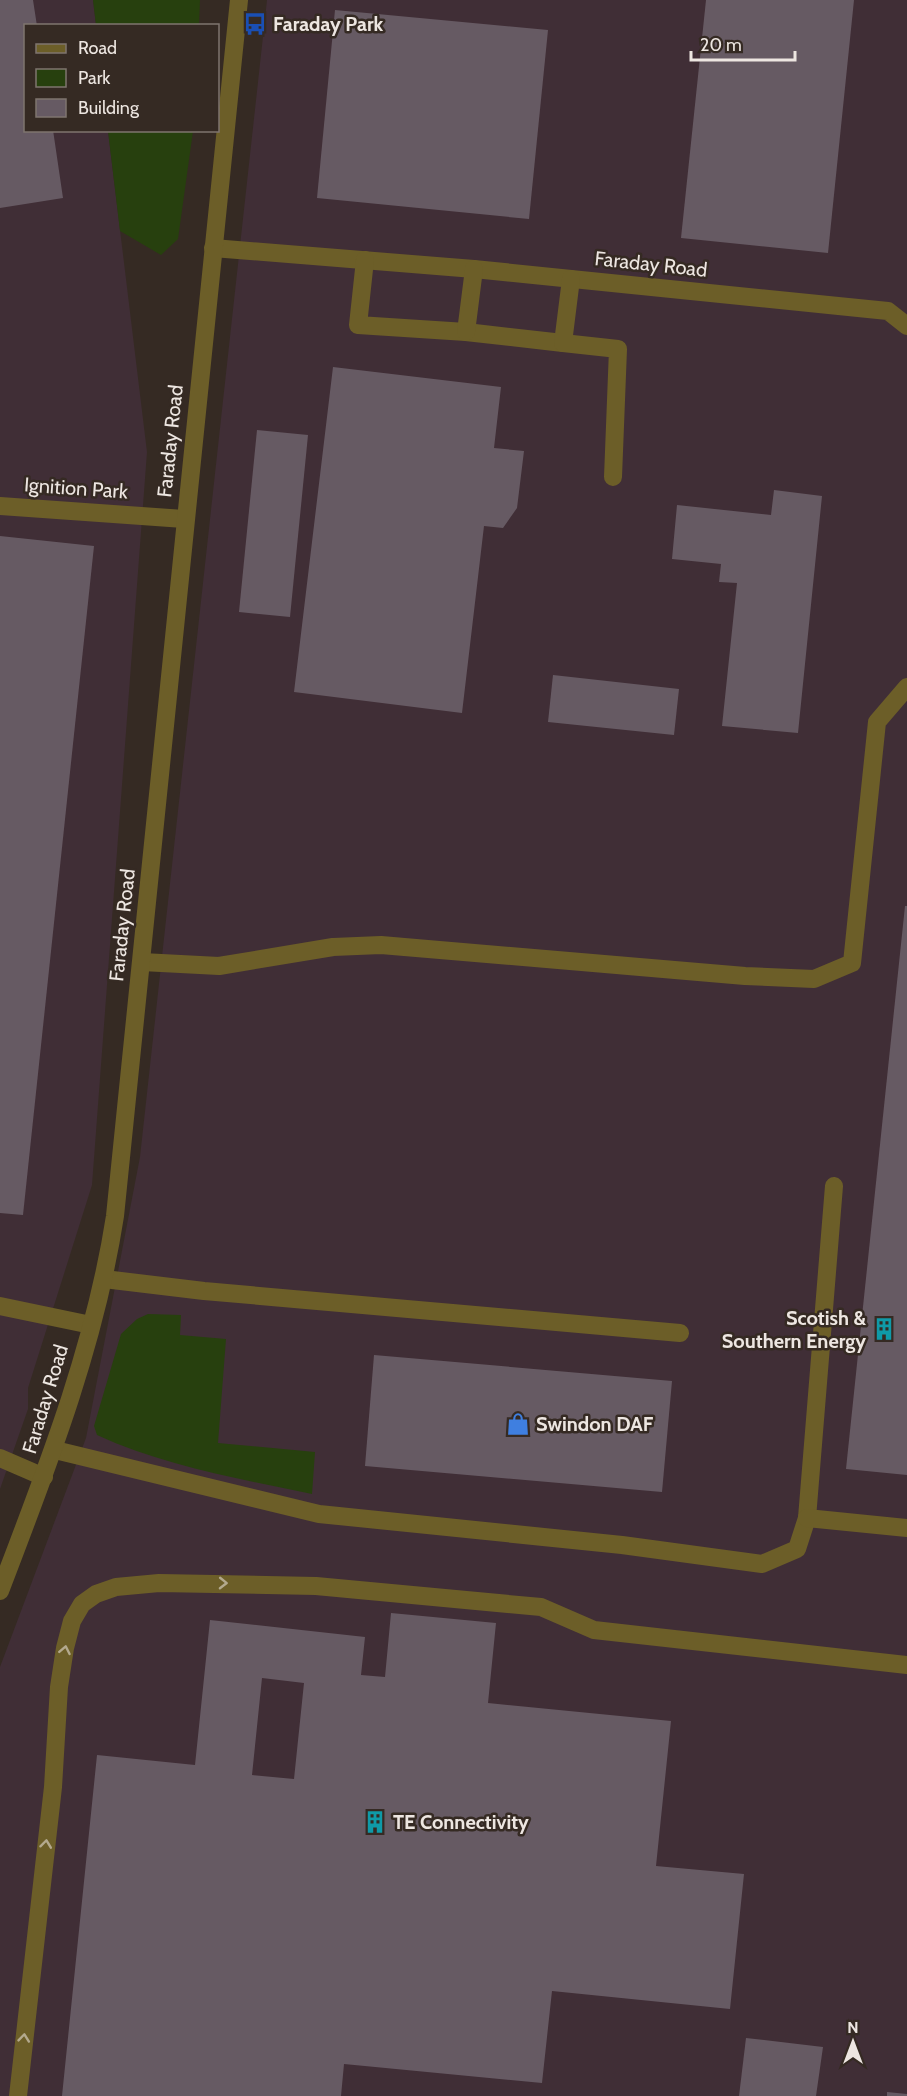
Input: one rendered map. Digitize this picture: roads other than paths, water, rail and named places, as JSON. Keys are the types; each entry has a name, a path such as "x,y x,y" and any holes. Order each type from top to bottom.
{"street":[{"name":"Faraday Road","path":"0,1591 55,1450 104,1279 115,1216 238,0"},
{"name":"Faraday Road","path":"213,248 474,269 888,311 907,326"},
{"path":"365,260 358,325 466,332 618,349 613,477"},
{"path":"466,332 474,269"},
{"path":"563,343 571,279"},
{"name":"Ignition Park","path":"0,506 184,519"},
{"path":"141,962 219,966 333,947 381,945 745,976 814,979 852,963 877,722 907,687"},
{"path":"55,1450 318,1514 622,1545 762,1564 797,1549 807,1518 834,1186"},
{"path":"104,1279 204,1291 680,1333"},
{"path":"0,1306 91,1326"},
{"path":"0,1458 44,1477"},
{"path":"807,1518 907,1528"},
{"path":"18,2096 53,1787 59,1687 65,1647 72,1621 82,1604 96,1594 116,1587 159,1583 316,1586 540,1606 594,1630 907,1665"}],"place":[{"name":"Faraday Park","path":"255,24"},
{"name":"Scotish & Southern Energy","path":"884,1329"},
{"name":"Swindon DAF","path":"518,1424"},
{"name":"TE Connectivity","path":"375,1822"}]}
